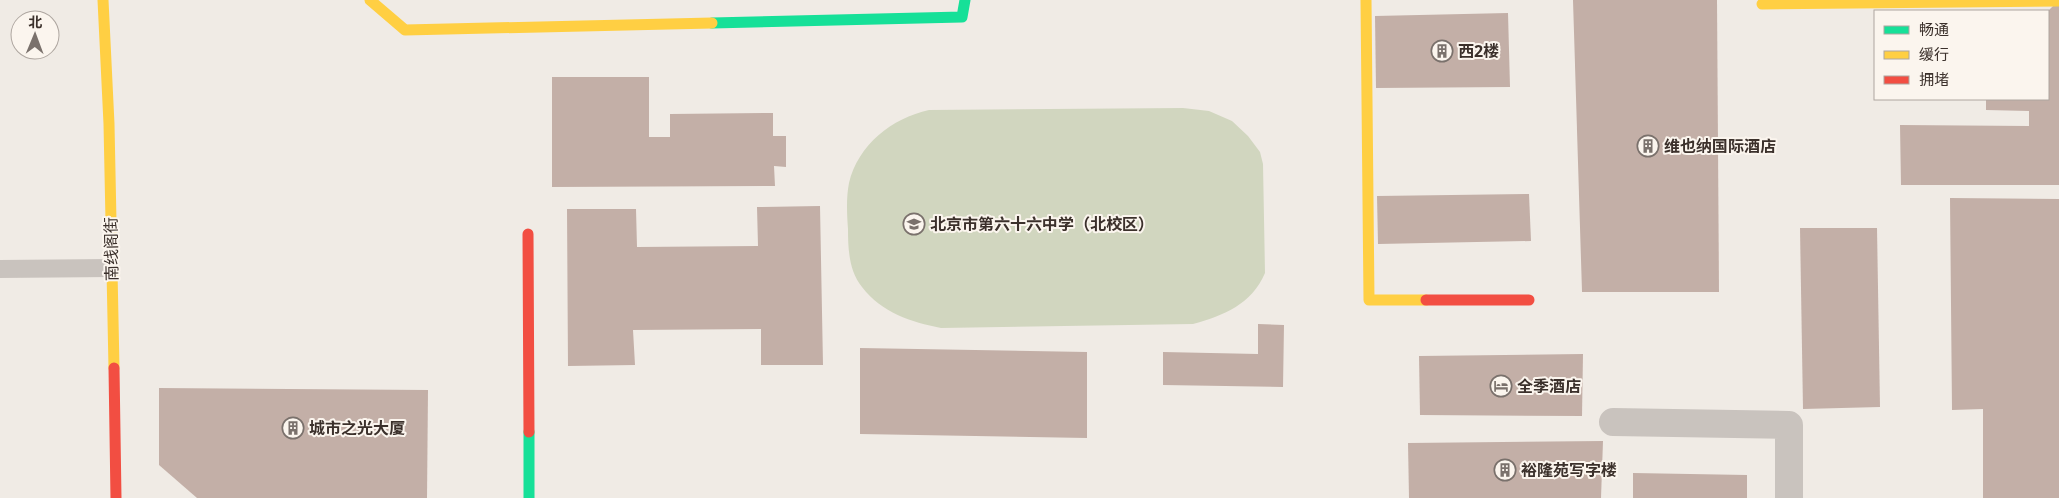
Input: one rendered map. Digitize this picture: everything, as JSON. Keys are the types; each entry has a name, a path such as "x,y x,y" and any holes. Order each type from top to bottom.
{"street":[{"name":"南线阁街","path":"104,0 109,124 116,498"},
{"path":"370,0 406,30 962,17 966,0"},
{"path":"1366,0 1369,300 1529,300"},
{"path":"1762,4 2059,1"},
{"path":"528,234 529,498"},
{"path":"1613,422 1789,425 1789,498"}],"lane":[{"path":"0,269 111,268"}],"green space":[{"path":"1183,108 1209,111 1232,121 1248,136 1260,152 1263,164 1265,273 1252,293 1226,313 1193,324 941,328 919,323 888,310 870,296 854,274 849,252 847,195 849,183 860,157 869,145 878,135 902,119 929,110"}],"building":[{"name":"维也纳国际酒店","path":"1573,0 1717,0 1719,292 1582,292"},
{"path":"2059,0 2059,185 1901,185 1900,125 2029,126 2029,111 1986,110 1986,100 2049,100 2049,10"},
{"name":"西2楼","path":"1508,13 1510,87 1376,88 1375,16"},
{"path":"552,77 649,77 649,137 670,137 670,114 773,113 773,136 786,136 786,167 774,166 775,186 552,187"},
{"path":"1529,194 1531,241 1378,244 1377,196"},
{"path":"1950,198 2059,199 2059,498 1983,498 1983,409 1952,410"},
{"path":"820,206 823,365 761,365 761,329 633,330 635,365 568,366 567,209 636,209 637,247 758,246 757,207"},
{"path":"1800,228 1877,228 1880,407 1803,409"},
{"path":"1258,324 1284,325 1283,387 1163,385 1163,352 1258,354"},
{"path":"860,348 1087,352 1087,438 860,434"},
{"name":"全季酒店","path":"1583,354 1582,416 1420,415 1419,356"},
{"name":"城市之光大厦","path":"159,388 428,390 427,498 197,498 159,465"},
{"name":"裕隆苑写字楼","path":"1603,441 1601,498 1409,498 1408,443"},
{"path":"1633,473 1747,475 1747,498 1633,498"}],"traffic: fast":[{"path":"712,23 962,17 965,0"},
{"path":"529,432 529,498"}],"traffic: slow":[{"path":"103,0 109,124 114,368"},
{"path":"370,0 405,30 712,23"},
{"path":"1366,0 1369,300 1426,300"},
{"path":"1762,4 2059,1"}],"traffic: jam":[{"path":"528,234 529,432"},
{"path":"1426,300 1529,300"},
{"path":"114,368 116,498"}],"place":[{"name":"西2楼","path":"1442,51"},
{"name":"维也纳国际酒店","path":"1648,146"},
{"name":"北京市第六十六中学（北校区）","path":"914,224"},
{"name":"全季酒店","path":"1501,386"},
{"name":"城市之光大厦","path":"293,428"},
{"name":"裕隆苑写字楼","path":"1505,470"}]}
